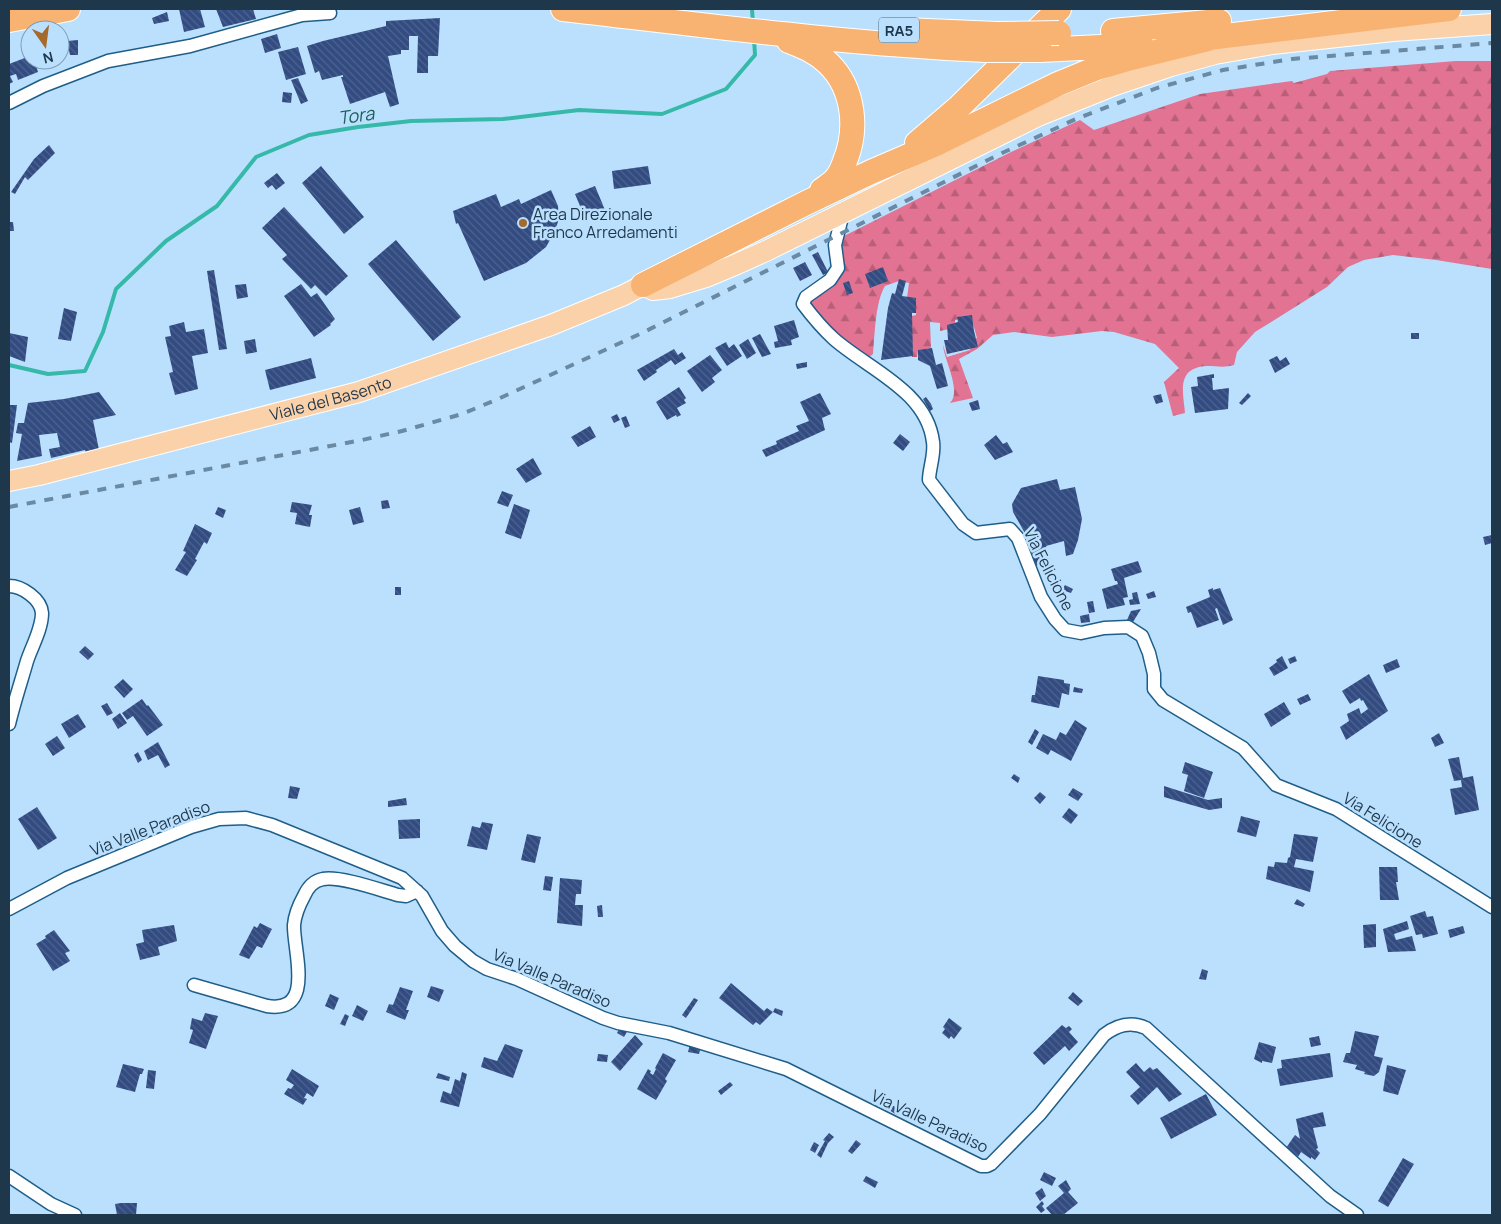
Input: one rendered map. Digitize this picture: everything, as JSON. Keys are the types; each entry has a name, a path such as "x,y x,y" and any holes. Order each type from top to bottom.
{"highway":[{"path":"9,20 68,9"},
{"name":"RA5","path":"563,9 764,32 800,28 909,30 1040,50 1133,46 1208,39 1448,9"},
{"name":"RA5","path":"701,9 800,28"},
{"path":"871,172 911,148 934,130 1059,9"},
{"path":"1133,30 1193,17 1216,9"},
{"name":"RA5","path":"992,42 1059,33 1133,30 1315,9"},
{"path":"764,32 812,50 829,64 841,79 849,97 853,134 849,152 836,180 808,202"},
{"path":"642,285 808,202 936,144 1058,84 1098,68 1208,39"}],"main road":[{"path":"642,285 649,289 659,290 706,277 841,221 1038,116 1115,85 1171,66 1215,54 1272,44 1492,24"},
{"name":"Viale del Basento","path":"9,481 39,476 355,393 551,325 624,295 642,285"}],"street":[{"path":"9,103 43,86 108,61 190,46 302,15 323,12"},
{"name":"Via Felicione","path":"841,221 835,245 838,268 830,280 806,297 804,304 834,339 904,390 922,413 930,427 934,444 929,480 963,524 976,533 1010,529 1018,538 1041,597 1055,619 1065,630 1081,633 1104,628 1128,627 1142,636 1149,652 1154,674 1154,689 1163,700 1242,748 1276,785 1336,809 1492,907"},
{"path":"9,586 26,590 36,601 42,612 40,626 27,661 9,724"},
{"name":"Via Valle Paradiso","path":"9,909 67,878 191,827 219,819 246,818 272,825 402,878 417,891 442,931 455,946 473,961 487,969 517,980 603,1018 618,1023 669,1033 786,1069 981,1166 987,1166 997,1159 1040,1114 1104,1035 1116,1027 1139,1025 1146,1028 1330,1196 1357,1215"},
{"path":"194,985 266,1006 277,1007 286,1004 290,1002 296,993 299,974 294,927 295,916 298,906 311,885 328,878 398,896 406,896 417,891"},
{"path":"9,1176 51,1204 75,1215"}],"green space":[{"path":"1456,61 1492,61 1492,269 1393,255 1364,260 1348,267 1327,287 1255,332 1237,352 1234,365 1224,367 1207,366 1190,371 1186,376 1183,389 1185,413 1173,416 1164,382 1179,368 1155,344 1114,332 1102,331 1052,337 1014,332 993,335 977,349 959,359 973,398 950,403 954,391 943,345 947,357 970,350 968,341 977,338 971,316 955,320 955,323 949,329 940,331 940,323 930,322 931,348 918,351 917,357 912,357 912,316 916,315 916,298 907,298 909,283 899,281 885,286 877,310 873,354 868,358 838,337 807,301 834,280 840,238 1011,152 1080,120 1094,130 1200,94 1292,81 1294,83 1327,74 1330,71"}],"building":[{"path":"179,9 200,9 205,27 184,32"},
{"path":"216,9 253,9 256,19 223,27"},
{"path":"167,12 169,21 154,24 152,18"},
{"path":"440,18 438,56 428,56 428,73 417,73 418,36 409,36 409,50 401,50 401,54 388,56 399,104 390,107 385,92 350,104 341,77 343,75 322,80 319,71 315,73 307,46 386,26 386,21"},
{"path":"277,34 281,48 265,53 261,39"},
{"path":"78,40 78,55 70,55 70,41"},
{"path":"298,47 306,74 286,80 278,52"},
{"path":"20,60 20,70 37,70 38,72 18,80 16,74 10,76 13,82 9,84 9,64"},
{"path":"298,78 308,101 301,104 291,80"},
{"path":"283,92 292,93 291,103 282,102"},
{"path":"49,145 55,153 28,180 25,177 15,194 11,192 34,159"},
{"path":"321,166 364,217 344,234 302,183"},
{"path":"648,166 651,184 614,189 612,171"},
{"path":"277,173 285,183 276,190 272,185 268,188 264,183"},
{"path":"595,186 605,210 585,218 575,194"},
{"path":"551,190 558,206 559,219 546,247 526,263 484,281 458,223 456,224 453,211 496,194 501,207 519,199 521,204"},
{"path":"284,207 348,276 326,296 315,285 311,289 282,259 287,255 262,228"},
{"path":"9,222 13,222 14,231 9,231"},
{"path":"396,240 461,317 433,341 368,264"},
{"path":"818,252 828,272 823,275 812,255"},
{"path":"805,262 812,275 800,281 793,268"},
{"path":"883,267 888,281 870,288 865,274"},
{"path":"214,270 227,349 219,350 207,271"},
{"path":"899,279 906,281 902,296 916,298 916,313 912,313 913,356 881,360 888,308 892,293 895,294"},
{"path":"849,281 853,293 847,295 843,283"},
{"path":"246,284 248,297 237,299 235,285"},
{"path":"301,284 311,297 317,293 335,319 331,325 314,337 284,296"},
{"path":"64,308 77,312 71,341 58,339"},
{"path":"972,315 978,347 947,354 944,340 948,340 947,325 958,322 957,317"},
{"path":"794,320 799,337 791,340 792,345 775,348 774,342 778,341 774,326"},
{"path":"184,322 186,332 204,329 208,353 192,356 198,389 175,395 169,373 173,372 165,337 171,336 169,326"},
{"path":"9,333 28,337 25,362 9,356"},
{"path":"1411,333 1419,333 1419,339 1411,339"},
{"path":"760,334 771,354 762,357 752,338"},
{"path":"255,339 257,352 246,354 244,341"},
{"path":"748,339 756,353 747,359 739,345"},
{"path":"726,342 729,348 734,344 742,356 727,366 715,348"},
{"path":"932,348 936,365 942,363 948,386 937,389 930,366 918,360 918,350"},
{"path":"674,349 678,355 682,352 686,358 675,365 671,360 644,381 637,370"},
{"path":"710,355 722,370 712,378 715,382 702,392 687,371"},
{"path":"1277,356 1280,361 1286,357 1290,364 1275,373 1269,360"},
{"path":"311,358 316,378 270,390 265,370"},
{"path":"807,362 807,367 797,369 796,364"},
{"path":"1214,374 1214,378 1212,378 1213,390 1229,388 1228,409 1195,413 1191,387 1198,386 1197,377"},
{"path":"679,387 686,398 684,400 686,403 677,408 681,415 677,417 676,415 667,420 656,402"},
{"path":"99,392 116,415 93,420 99,450 86,453 85,450 51,458 49,449 60,447 57,433 39,435 42,456 17,461 22,434 16,433 18,423 24,423 28,403 64,399"},
{"path":"820,393 831,414 822,418 825,430 766,457 762,450 777,444 776,441 799,431 796,426 809,421 800,402"},
{"path":"1248,393 1251,396 1242,405 1239,403"},
{"path":"1161,394 1163,402 1156,404 1153,396"},
{"path":"926,397 933,409 930,411 923,399"},
{"path":"978,400 980,409 972,411 969,403"},
{"path":"9,405 17,405 12,443 9,442"},
{"path":"617,414 620,420 614,423 611,417"},
{"path":"626,416 630,426 625,428 621,418"},
{"path":"590,426 596,437 578,447 571,437"},
{"path":"900,434 910,442 903,451 893,443"},
{"path":"996,435 1003,444 1007,442 1013,452 995,460 984,445"},
{"path":"533,458 542,474 526,483 516,469"},
{"path":"1057,479 1060,490 1075,487 1082,519 1078,540 1073,554 1066,556 1064,541 1046,546 1050,562 1035,566 1027,537 1013,512 1012,504 1021,488"},
{"path":"502,491 513,495 508,507 497,503"},
{"path":"388,500 390,508 382,509 381,501"},
{"path":"292,502 312,505 309,515 312,515 310,527 295,524 297,513 290,512"},
{"path":"514,504 530,510 521,539 505,533"},
{"path":"218,507 226,510 223,518 215,514"},
{"path":"360,507 364,522 353,525 349,510"},
{"path":"195,524 212,533 207,544 204,542 195,559 197,560 187,576 175,570 186,552 183,551"},
{"path":"1492,535 1492,543 1485,545 1483,537"},
{"path":"1138,561 1142,572 1124,578 1128,597 1123,598 1125,605 1107,609 1102,589 1118,584 1111,569"},
{"path":"1065,585 1073,589 1071,593 1062,590"},
{"path":"395,587 401,587 401,595 395,595"},
{"path":"1213,588 1213,590 1220,588 1233,620 1223,625 1217,608 1215,609 1219,620 1197,628 1191,612 1188,613 1186,607 1210,597 1208,590"},
{"path":"1154,591 1156,597 1148,599 1146,594"},
{"path":"1137,592 1140,604 1130,605 1129,600 1133,599 1132,593"},
{"path":"1093,601 1095,612 1089,613 1087,602"},
{"path":"1141,609 1133,622 1127,620 1131,611"},
{"path":"1089,614 1090,622 1081,623 1080,616"},
{"path":"85,646 94,654 88,660 79,652"},
{"path":"1282,656 1288,668 1274,676 1269,668"},
{"path":"1295,656 1297,661 1290,664 1288,659"},
{"path":"1397,659 1400,667 1386,673 1383,665"},
{"path":"1369,674 1388,711 1346,740 1340,727 1349,721 1347,714 1359,708 1361,714 1368,709 1360,698 1350,704 1342,691"},
{"path":"1038,676 1064,680 1064,683 1070,684 1069,695 1062,693 1059,708 1031,702 1032,695 1035,695"},
{"path":"123,679 133,689 124,698 114,687"},
{"path":"1074,687 1083,689 1082,693 1073,692"},
{"path":"1308,694 1311,700 1300,705 1297,699"},
{"path":"142,699 163,725 147,736 133,716 127,720 122,713"},
{"path":"1284,702 1291,714 1271,727 1264,714"},
{"path":"107,703 113,713 107,716 101,706"},
{"path":"120,713 127,723 118,729 112,719"},
{"path":"78,714 86,727 69,738 61,724"},
{"path":"1075,720 1087,728 1071,761 1051,750 1048,755 1036,748 1043,734 1056,740 1060,732 1066,735"},
{"path":"1035,729 1039,732 1032,745 1028,742"},
{"path":"1439,733 1444,743 1435,747 1431,738"},
{"path":"57,736 65,748 53,756 45,744"},
{"path":"158,742 170,765 165,768 158,755 148,760 144,751"},
{"path":"138,752 142,760 138,763 134,755"},
{"path":"1459,757 1463,778 1473,776 1479,810 1455,815 1450,789 1462,787 1461,780 1454,781 1448,759"},
{"path":"1185,762 1213,772 1204,798 1184,791 1188,775 1182,773"},
{"path":"1014,774 1020,778 1018,783 1011,778"},
{"path":"290,786 300,788 297,799 288,798"},
{"path":"1164,786 1208,800 1222,798 1222,808 1209,810 1164,797"},
{"path":"1073,788 1083,794 1078,801 1068,795"},
{"path":"1040,792 1046,797 1040,804 1034,798"},
{"path":"406,798 407,805 388,807 388,801"},
{"path":"37,807 57,838 38,850 18,819"},
{"path":"1069,808 1078,815 1071,824 1062,817"},
{"path":"1241,816 1260,821 1256,837 1237,832"},
{"path":"420,819 420,838 399,839 398,820"},
{"path":"482,822 493,824 487,850 467,846 472,826 480,828"},
{"path":"527,834 541,837 535,863 521,860"},
{"path":"1294,834 1318,837 1313,862 1296,859 1294,867 1314,871 1310,892 1266,879 1268,866 1274,867 1275,862 1287,863 1290,857"},
{"path":"1379,867 1397,867 1398,882 1396,882 1399,900 1380,900"},
{"path":"545,876 553,877 551,891 543,890"},
{"path":"560,878 582,880 581,894 576,894 575,905 583,905 582,926 557,923"},
{"path":"1297,899 1305,904 1303,907 1294,904"},
{"path":"602,905 603,917 598,917 597,906"},
{"path":"1425,911 1427,917 1433,916 1438,934 1423,938 1422,934 1416,935 1410,916"},
{"path":"1407,921 1409,929 1394,934 1396,940 1412,936 1416,951 1388,952 1383,929"},
{"path":"260,923 272,929 262,948 257,946 249,959 239,955 254,926 257,928"},
{"path":"1376,924 1376,947 1364,948 1363,925"},
{"path":"174,925 177,941 158,947 160,955 140,960 136,944 144,942 142,930"},
{"path":"1463,926 1465,933 1450,938 1448,930"},
{"path":"54,930 70,951 65,953 70,961 53,971 36,944"},
{"path":"1202,969 1208,971 1206,980 1199,979"},
{"path":"731,983 764,1011 767,1008 773,1012 760,1025 756,1022 753,1025 719,998"},
{"path":"431,986 444,990 439,1002 427,997"},
{"path":"400,987 413,991 406,1010 409,1010 405,1020 386,1012 389,1004 393,1005"},
{"path":"1073,992 1083,1001 1078,1006 1068,998"},
{"path":"330,994 339,998 334,1010 325,1006"},
{"path":"694,998 698,1000 686,1018 682,1015"},
{"path":"357,1005 368,1011 363,1021 352,1016"},
{"path":"775,1008 783,1011 782,1016 773,1012"},
{"path":"205,1013 218,1016 206,1049 189,1043 193,1030 190,1029 192,1018 202,1021"},
{"path":"345,1014 349,1016 345,1026 340,1024"},
{"path":"949,1018 962,1028 954,1039 951,1036 949,1039 942,1033 945,1029 943,1027"},
{"path":"1062,1025 1066,1028 1069,1026 1072,1029 1069,1032 1078,1042 1069,1051 1065,1046 1044,1065 1033,1053"},
{"path":"620,1027 628,1030 624,1037 617,1033"},
{"path":"1355,1031 1379,1036 1374,1056 1383,1058 1379,1072 1374,1076 1364,1074 1365,1072 1355,1069 1357,1065 1343,1062 1346,1053 1350,1053"},
{"path":"635,1035 643,1044 620,1071 611,1062"},
{"path":"1319,1036 1321,1045 1311,1047 1309,1038"},
{"path":"1259,1042 1276,1047 1272,1063 1262,1061 1262,1063 1254,1059"},
{"path":"505,1044 523,1050 513,1078 481,1067 484,1057 497,1061"},
{"path":"690,1044 701,1047 699,1054 688,1052"},
{"path":"663,1053 676,1060 656,1100 637,1089 648,1069 653,1075"},
{"path":"1330,1053 1333,1077 1280,1086 1277,1069 1282,1068 1281,1060"},
{"path":"598,1054 608,1055 607,1062 597,1061"},
{"path":"1136,1063 1144,1072 1150,1067 1153,1070 1157,1068 1182,1094 1169,1102 1157,1087 1138,1105 1130,1096 1140,1087 1126,1072"},
{"path":"123,1064 144,1069 142,1074 140,1074 135,1092 116,1087"},
{"path":"1387,1065 1406,1070 1398,1095 1383,1091"},
{"path":"292,1069 319,1086 313,1097 307,1093 304,1098 307,1099 303,1105 284,1094 288,1088 291,1089 294,1085 286,1080"},
{"path":"148,1070 156,1071 154,1089 146,1088"},
{"path":"462,1072 467,1074 459,1107 440,1102 443,1091 451,1094 455,1079 460,1081"},
{"path":"438,1073 450,1077 449,1081 436,1078"},
{"path":"730,1082 733,1085 721,1095 718,1091"},
{"path":"1206,1094 1217,1115 1171,1139 1160,1118"},
{"path":"892,1105 900,1110 897,1115 889,1110"},
{"path":"1323,1112 1326,1126 1313,1128 1318,1148 1316,1149 1320,1153 1315,1160 1301,1152 1298,1157 1286,1148 1295,1135 1300,1139 1296,1119"},
{"path":"829,1133 834,1137 828,1143 821,1158 817,1155 825,1141 823,1140"},
{"path":"856,1140 861,1144 852,1154 848,1151"},
{"path":"814,1142 819,1145 815,1153 810,1150"},
{"path":"1403,1158 1414,1164 1388,1207 1378,1201"},
{"path":"1044,1172 1056,1178 1052,1186 1040,1180"},
{"path":"866,1176 878,1182 875,1188 863,1181"},
{"path":"1066,1180 1071,1189 1068,1192 1078,1203 1063,1215 1052,1215 1046,1208 1064,1193 1058,1186"},
{"path":"1042,1188 1046,1196 1040,1201 1035,1193"},
{"path":"1042,1201 1044,1204 1042,1206 1045,1210 1041,1213 1036,1207"},
{"path":"137,1203 136,1215 117,1215 115,1204"}],"waterway":[{"name":"Tora","path":"752,9 753,24"},
{"name":"Tora","path":"9,365 48,374 85,371 103,332 116,289 166,241 217,206 256,157 309,135 411,121 503,119 579,110 662,114 726,89 755,55 754,38"}],"railway":[{"path":"9,507 362,440 462,414 642,333 1000,154 1076,119 1157,88 1223,70 1292,59 1492,43"}],"place":[{"name":"Area Direzionale Franco Arredamenti","path":"523,223"}]}
